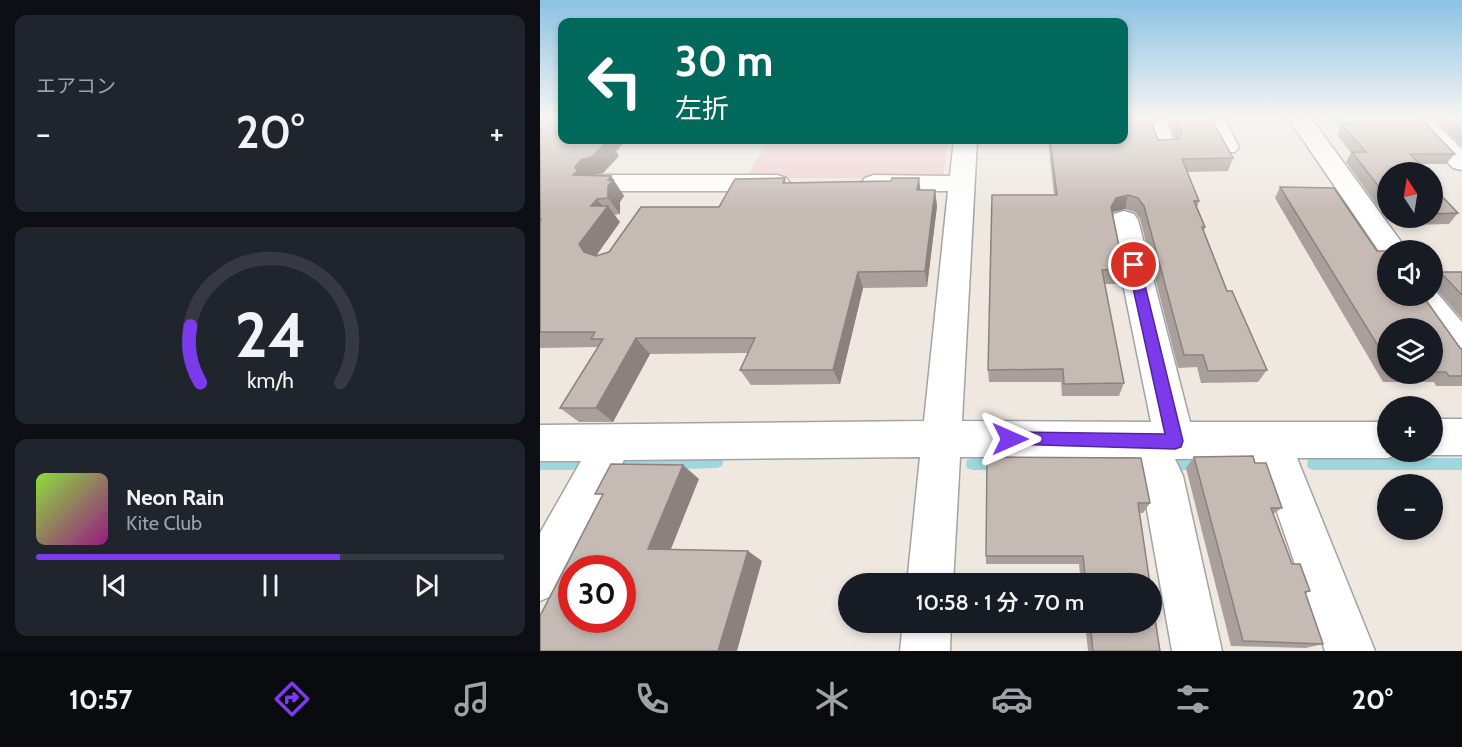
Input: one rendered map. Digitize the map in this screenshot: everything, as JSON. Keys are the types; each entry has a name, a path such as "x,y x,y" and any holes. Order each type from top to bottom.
{"street":[{"path":"931,573 964,148"},
{"path":"1321,148 1386,240"},
{"path":"1448,148 1462,163"},
{"path":"602,183 795,183"},
{"path":"644,212 664,183"},
{"path":"855,183 962,184"},
{"path":"1124,220 1160,440 1162,476 1197,651"},
{"path":"1432,306 1462,347"},
{"path":"1443,437 1462,437"},
{"path":"540,443 942,439 1377,440"},
{"path":"1265,441 1286,478 1350,651"},
{"path":"540,578 612,443"},
{"path":"925,651 926,633"}],"shaded area":[{"path":"764,148 947,148 943,178 746,178"}],"building":[{"path":"540,148 600,148 591,157 581,160 575,167 577,171 573,175 611,176 608,180 613,180 608,186 608,198 597,199 591,206 608,206 579,244 584,252 596,256 609,252 641,207 719,207 735,179 785,178 783,183 891,181 892,178 919,178 917,190 935,190 925,271 858,272 833,370 740,370 755,338 636,338 596,408 560,408 603,339 591,339 595,332 540,332"},
{"path":"1051,148 1228,148 1233,158 1182,159 1199,201 1194,201 1205,227 1202,227 1227,291 1232,291 1267,370 1208,371 1203,355 1184,355 1144,206 1138,198 1128,195 1116,198 1111,207 1124,270 1102,270 1124,383 1064,384 1063,369 988,370 992,195 1057,195"},
{"path":"1363,148 1450,148 1455,154 1410,154 1418,162 1377,162 1377,184 1352,152 1366,152"},
{"path":"1280,187 1334,188 1377,251 1377,306 1430,306 1439,318 1377,318 1377,344"},
{"path":"1443,197 1458,213 1443,214"},
{"path":"1443,272 1462,272 1462,295 1443,275"},
{"path":"1443,324 1462,349 1462,376 1449,376 1443,372"},
{"path":"1253,456 1255,463 1266,463 1282,508 1271,508 1292,564 1300,564 1310,591 1305,592 1323,644 1243,641 1194,457"},
{"path":"987,457 1141,458 1150,503 1138,503 1148,573 1085,573 1083,556 986,556"},
{"path":"611,464 683,465 648,549 748,551 718,651 540,651 540,616 558,581 558,633 636,633 636,555 572,555 603,494 595,494"},
{"path":"1091,633 1157,633 1160,651 1093,651"}],"waterway":[{"path":"619,465 717,462"},
{"path":"540,464 572,464"},
{"path":"972,464 1002,464"},
{"path":"1170,464 1202,464"},
{"path":"1313,464 1462,464"}],"route":[{"path":"1010,439 1175,441 1134,265"}]}
